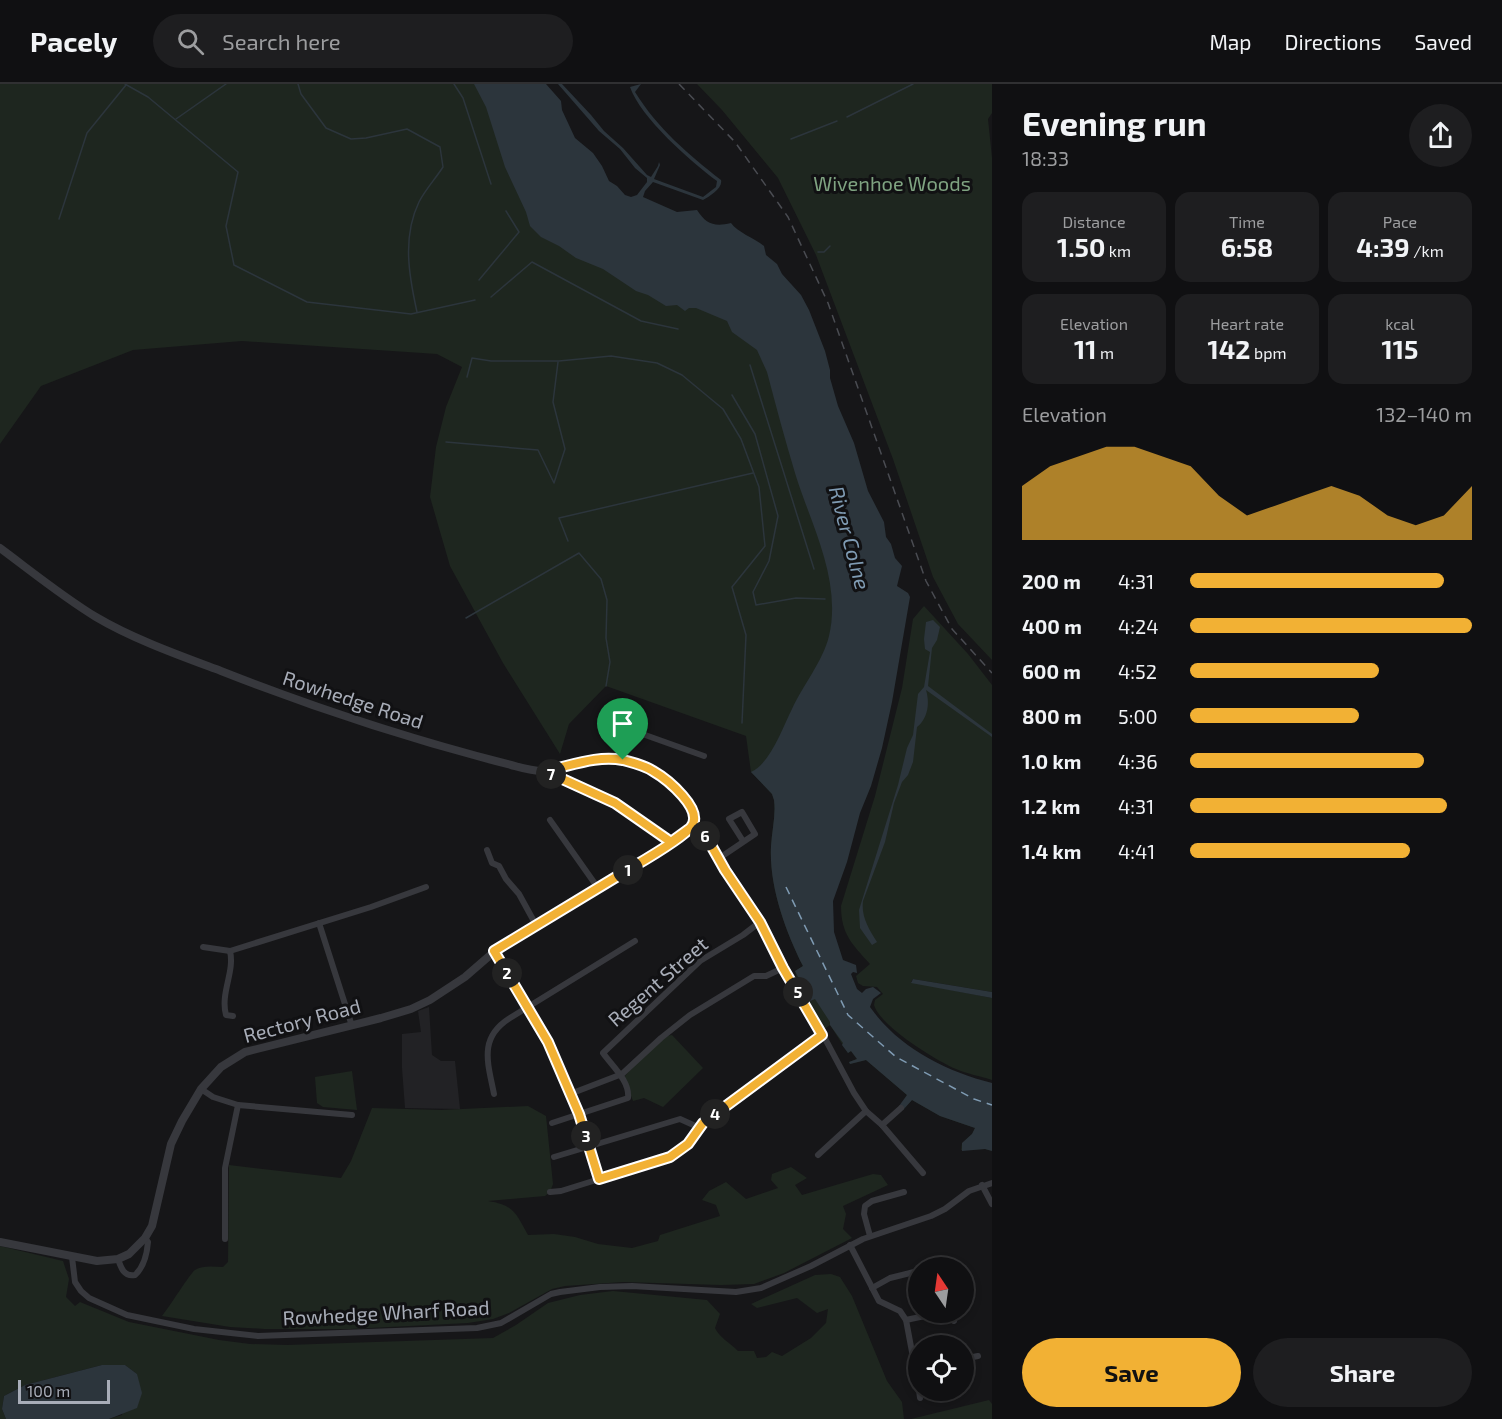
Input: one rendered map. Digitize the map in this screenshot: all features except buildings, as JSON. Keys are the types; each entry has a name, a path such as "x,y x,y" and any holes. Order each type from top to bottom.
{"street":[{"name":"Rowhedge Road","path":"0,548 97,617 167,650 264,688 474,756 530,770 545,771 611,758 653,771 676,789 691,808 694,816 693,826"},
{"path":"620,726 704,756"},
{"path":"623,760 633,731"},
{"path":"545,771 615,803 671,842"},
{"path":"718,859 755,834 742,812 729,819 742,841"},
{"path":"550,820 598,888"},
{"path":"693,826 702,831 760,922 783,968 845,1078 867,1111 923,1173"},
{"name":"Rectory Road","path":"118,1259 124,1272 128,1275 135,1275 143,1264 148,1242 146,1238 152,1226 171,1143 201,1089 221,1066 245,1052 352,1026 411,1009 430,1000 465,977 494,951 598,888 693,826"},
{"path":"487,850 492,863 500,866 536,925"},
{"path":"202,947 230,951 371,907 426,887"},
{"name":"Regent Street","path":"620,1075 603,1053 700,961 760,922"},
{"path":"319,923 352,1026"},
{"path":"494,1094 487,1057 491,1036 503,1022 636,941"},
{"path":"227,1017 223,1003 232,959 230,951"},
{"path":"494,951 548,1042 579,1114 599,1179"},
{"path":"570,1094 620,1075 690,1015 754,976 766,976 783,968"},
{"path":"550,1192 561,1191 670,1157 688,1144 703,1123 822,1035"},
{"path":"552,1123 628,1098 629,1091 620,1075"},
{"path":"201,1089 213,1097 238,1105 352,1115"},
{"path":"225,1239 225,1168 238,1105"},
{"path":"882,1125 901,1108"},
{"path":"818,1155 867,1111"},
{"path":"554,1157 680,1119 700,1128"},
{"name":"Rowhedge Wharf Road","path":"72,1257 75,1282 81,1291 99,1303 127,1315 175,1326 258,1336 491,1326 514,1317 551,1294 600,1287 633,1286 748,1291 774,1283 870,1236 931,1216 945,1209 969,1191 992,1182"},
{"path":"982,1185 992,1204"},
{"path":"870,1236 864,1214 865,1206 872,1201 904,1192"},
{"path":"0,1242 97,1261 118,1259 137,1247 146,1238"},
{"path":"850,1245 879,1301 900,1311 906,1320 909,1335"},
{"path":"872,1288 890,1278 908,1274"},
{"path":"974,1357 978,1356"}],"shaded area":[{"path":"429,1007 432,1055 441,1061 455,1061 460,1109 405,1108 402,1034 421,1032 418,1011"}],"green space":[{"path":"0,84 503,84 513,99 730,289 843,526 796,929 959,1108 974,1128 940,1116 912,1100 903,1110 907,1095 866,1060 850,1064 849,1062 857,1059 851,1051 848,1053 830,1025 823,1030 796,976 795,971 803,966 784,923 771,861 774,800 772,794 751,772 746,736 606,686 569,724 560,754 503,663 450,566 430,497 436,447 446,407 462,367 437,354 242,341 133,350 41,386 0,444"},
{"name":"Wivenhoe Woods","path":"697,84 992,84 992,113 988,119 992,158 992,660 958,624 933,577 893,459 816,255 778,178 722,110"},
{"path":"924,606 968,654 992,685 992,992 913,979 911,982 992,998 992,1080 947,1065 922,1050 886,1023 874,1005 875,1000 883,994 877,987 863,986 858,983 856,976 870,964 849,938 843,924 841,906 875,796 902,688 913,619"},
{"path":"672,1035 703,1068 663,1107 644,1098 633,1101 624,1077 660,1040"},
{"path":"352,1071 357,1110 323,1107 317,1103 315,1077"},
{"path":"528,1106 546,1116 553,1184 550,1192 545,1196 488,1201 504,1205 513,1211 528,1235 554,1234 598,1244 632,1248 658,1241 660,1235 720,1216 716,1205 702,1200 709,1191 726,1182 746,1199 778,1188 771,1180 772,1174 791,1167 807,1178 795,1185 802,1195 873,1174 881,1175 888,1185 843,1206 846,1214 843,1229 852,1238 784,1273 754,1284 623,1282 565,1286 552,1289 509,1313 493,1319 468,1323 350,1329 265,1329 230,1327 162,1316 195,1270 205,1267 223,1267 228,1262 229,1165 341,1178 351,1161 372,1108 441,1110"},
{"path":"975,1129 992,1151 961,1150 962,1143"},
{"path":"0,1246 63,1261 69,1279 66,1297 75,1306 80,1302 129,1322 250,1344 287,1345 493,1338 548,1303 580,1295 613,1291 707,1300 720,1314 715,1328 738,1351 754,1351 757,1358 766,1357 772,1352 782,1356 811,1338 826,1323 828,1309 817,1313 797,1298 757,1308 751,1304 815,1275 831,1274 840,1277 852,1296 887,1381 902,1402 904,1419 109,1419 122,1415 137,1374 125,1365 102,1365 25,1385 4,1396 2,1409 6,1419 0,1419"},
{"path":"989,1400 992,1404 992,1419 911,1419"}],"water":[{"name":"River Colne","path":"474,84 546,84 561,101 562,110 575,138 593,153 609,181 625,195 631,197 637,195 647,182 647,178 635,168 620,149 599,131 558,84 562,84 647,175 651,177 659,162 660,165 654,179 703,197 716,187 717,181 681,151 644,112 630,87 641,84 635,92 654,118 685,150 721,180 715,192 703,200 653,182 643,197 677,212 697,210 711,223 720,225 731,223 764,246 766,255 777,264 782,274 801,295 809,310 825,351 838,406 854,443 868,491 884,522 886,537 891,544 895,558 902,566 897,586 910,597 882,748 833,901 834,932 843,960 856,965 857,973 851,974 857,989 862,993 873,987 881,993 873,999 870,1007 882,1022 924,1056 957,1072 992,1083 992,1151 985,1149 962,1151 962,1143 975,1128 940,1116 912,1100 903,1110 899,1106 907,1095 866,1060 850,1064 849,1062 857,1059 842,1045 843,1043 815,999 810,1001 795,971 803,966 784,923 771,861 774,800 772,794 751,772 758,768 770,753 818,664 829,636 832,615 831,594 823,553 795,473 767,372 757,350 732,332 727,321 696,308 689,308 685,311 677,305 666,306 636,291 603,269 576,258 541,237 530,226 505,167 486,107"},
{"path":"933,620 940,627 937,640 932,648 928,686 992,734 992,737 926,690 927,710 924,719 917,727 913,762 894,803 885,842 863,901 864,918 877,942 872,945 860,928 859,910 898,785 907,748 913,735 918,694 924,687 930,652 925,649 926,622"},
{"path":"913,979 992,992 992,998 911,983"},
{"path":"102,1365 125,1365 137,1374 142,1393 137,1408 109,1419 6,1419 2,1409 4,1396 25,1385"}],"waterway":[{"path":"125,84 148,97 238,172 226,226 234,265 307,302 411,314 475,300"},
{"path":"176,119 226,84"},
{"path":"298,84 301,94 326,128 351,139 407,129 440,147 443,167 419,202 410,229 410,271 417,312"},
{"path":"454,84 463,98 491,184"},
{"path":"847,117 913,84"},
{"path":"59,219 87,133 126,85"},
{"path":"791,139 837,121"},
{"path":"479,280 519,232 506,211"},
{"path":"818,252 824,252 830,246"},
{"path":"491,297 532,262 641,321 678,329"},
{"path":"467,377 472,358 491,361 559,361 611,356 657,363 682,375 723,409 741,439 759,487 765,546 732,587 746,635 742,723"},
{"path":"446,442 538,450 554,483 565,449 553,402 558,362"},
{"path":"750,365 814,569"},
{"path":"732,395 755,434 778,516 769,561 753,592 756,605 796,598 825,599"},
{"path":"568,541 559,518 753,473"},
{"path":"466,618 579,553 601,579 607,600 606,638 610,662 606,686"}],"ferry route":[{"path":"786,887 848,1015 896,1057 974,1099 992,1105"}],"railway":[{"path":"679,84 735,142 788,217 828,303 926,581 952,629 992,673"}],"route":[{"path":"623,760 598,759 545,771 615,803 671,842 688,830 693,826 702,831 760,922 783,968 822,1035 703,1123 680,1152 599,1179 579,1114 548,1042 494,951 626,871 671,842 693,826 694,816 691,808 676,789 653,771 623,760"}]}
